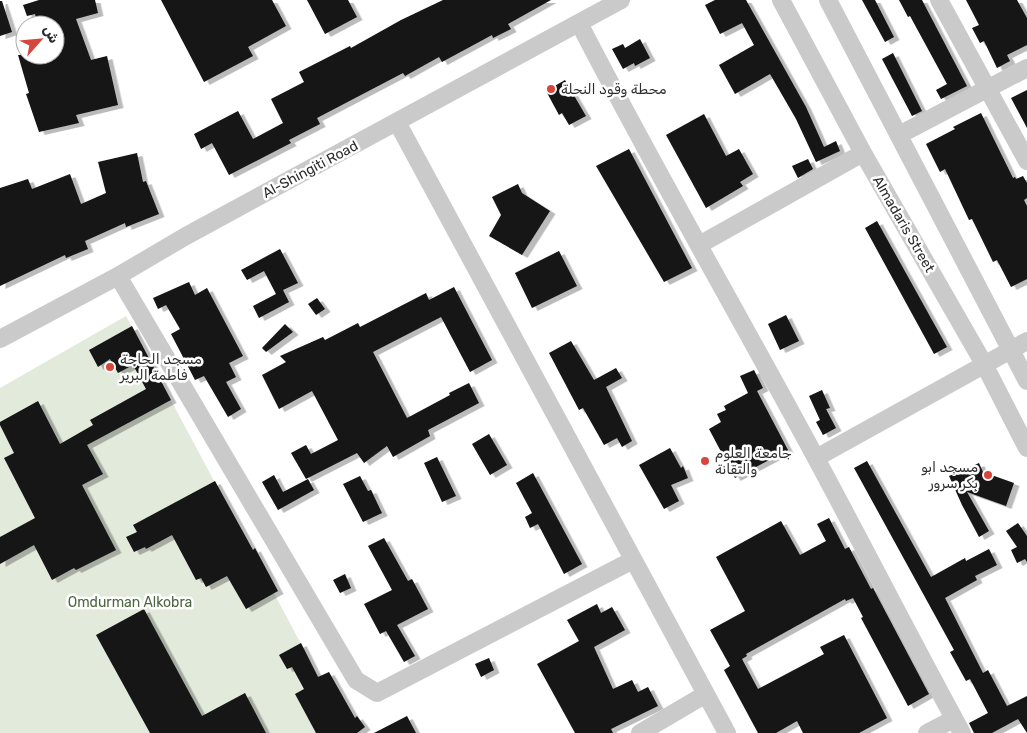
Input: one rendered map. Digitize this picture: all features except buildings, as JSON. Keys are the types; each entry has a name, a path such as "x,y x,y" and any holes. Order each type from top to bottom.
{"street":[{"name":"Al-Shingiti Road","path":"0,339 621,0"},
{"name":"Almadaris Street","path":"780,0 864,153 984,364 1027,448"},
{"path":"828,0 1027,381"},
{"path":"939,0 1027,161"},
{"path":"579,23 618,100 816,458 958,726 927,733"},
{"path":"899,135 1027,68"},
{"path":"397,122 584,465 727,733"},
{"path":"699,245 864,153"},
{"path":"118,276 356,680 377,693 633,560"},
{"path":"816,458 1027,341"},
{"path":"640,733 706,694"}],"green space":[{"name":"Omdurman Alkobra","path":"126,316 347,730 341,733 0,733 0,388"}],"place":[{"name":"محطة وقود النحلة","path":"551,89"},
{"name":"مسجد الحاجة فاطمة البرير","path":"110,367"},
{"name":"جامعة العلوم والتقانة","path":"705,461"},
{"name":"مسجد ابو بكر سرور","path":"988,475"}]}
